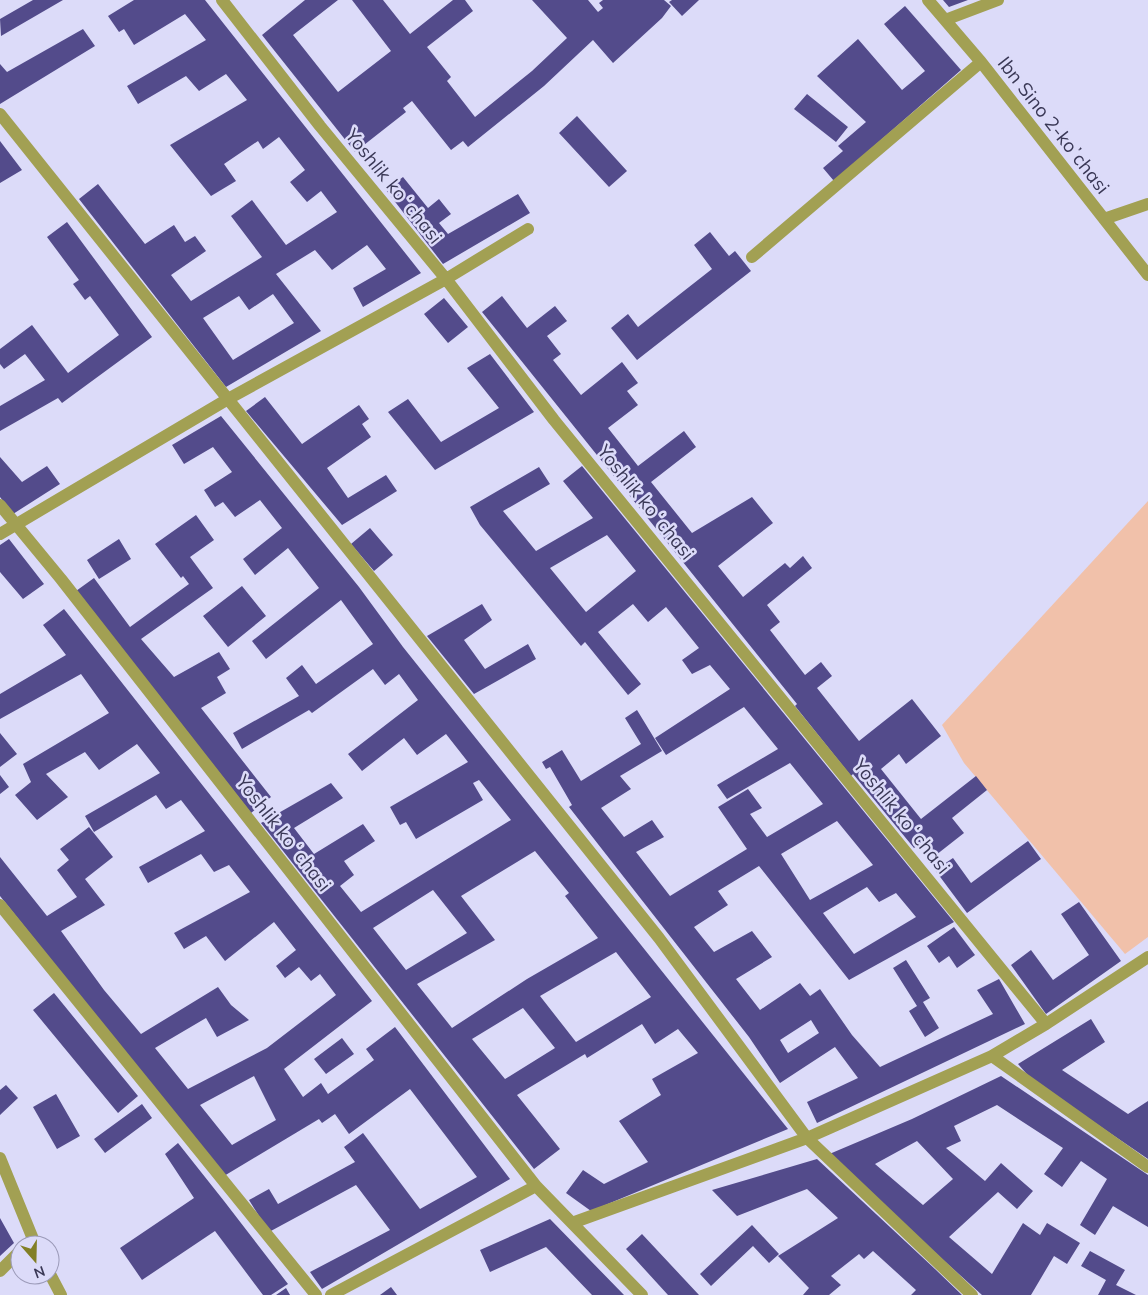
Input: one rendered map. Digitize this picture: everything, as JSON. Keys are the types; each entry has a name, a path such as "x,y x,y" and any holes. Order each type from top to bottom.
{"street":[{"name":"Yoshlik koʻchasi","path":"222,0 320,126 446,279 561,428 1046,1024"},
{"name":"Ibn Sino 2-koʼchasi","path":"928,0 981,62 1148,275"},
{"path":"945,20 998,0"},
{"path":"752,257 981,62"},
{"path":"0,114 659,938 806,1138 972,1295"},
{"path":"1104,219 1148,204"},
{"path":"0,534 228,399 446,279 528,230"},
{"name":"Yoshlik koʻchasi","path":"0,505 62,579 536,1186 642,1295"},
{"path":"0,904 316,1295"},
{"path":"572,1223 806,1138 992,1056 1046,1024 1148,957"},
{"path":"992,1056 1148,1167"},
{"path":"0,1158 29,1235"},
{"path":"330,1295 536,1186"},
{"path":"0,1271 10,1261"}],"shaded area":[{"path":"1148,501 1148,937 1125,954 964,763 942,725"}],"building":[{"path":"33,0 63,0 1,36 0,19"},
{"path":"134,0 205,0 421,273 363,307 353,288 386,269 367,245 332,270 315,250 276,274 321,331 226,387 79,199 98,184 145,244 174,225 185,242 195,236 206,251 171,275 191,301 262,257 231,216 252,200 286,245 337,212 321,191 307,202 290,182 305,170 279,137 263,149 258,141 224,164 236,181 211,196 170,145 247,100 226,74 199,91 186,76 138,104 127,86 206,40 185,14 134,45 124,29 119,32 108,16","holes":["273,294 294,323 233,360 203,318 239,296 249,310"]},
{"path":"305,0 338,0 293,35 338,92 391,51 352,0 383,0 410,34 453,0 465,0 473,11 427,47 451,77 447,81 475,117 532,71 567,38 532,0 588,0 598,12 603,8 599,3 603,0 664,0 671,6 662,18 613,63 593,40 544,86 468,147 463,141 451,150 412,101 403,108 406,112 355,152 262,35"},
{"path":"672,0 699,0 682,16 669,2"},
{"path":"943,0 968,0 949,7"},
{"path":"905,6 961,70 834,181 823,168 843,151 838,146 866,122 817,76 858,39 902,90 925,71 884,24"},
{"path":"83,29 95,46 0,104 0,64 7,72"},
{"path":"807,94 848,127 836,142 794,109"},
{"path":"577,116 627,171 609,187 559,133"},
{"path":"0,141 22,170 0,183"},
{"path":"403,177 428,208 439,199 451,214 439,223 448,234 518,194 530,213 443,264 386,190"},
{"path":"67,222 152,337 62,403 58,398 0,431 0,406 45,380 25,354 4,369 0,364 0,349 32,325 68,373 119,335 90,296 85,300 73,284 79,280 47,237"},
{"path":"710,232 729,256 735,251 751,271 637,360 611,328 628,314 638,327 712,269 694,245"},
{"path":"502,296 527,328 555,306 567,321 547,336 561,354 553,360 581,395 622,362 638,383 627,391 638,405 608,428 638,466 684,431 696,447 651,482 692,533 752,497 773,523 718,566 743,597 785,563 790,568 803,556 812,568 767,605 780,622 770,630 805,675 821,662 832,676 817,688 859,741 912,699 941,736 906,764 899,754 881,769 921,819 976,776 987,790 952,818 964,833 936,855 925,840 914,848 853,774 851,776 795,706 797,704 482,312"},
{"path":"444,298 468,327 448,343 424,314"},
{"path":"490,354 534,412 435,470 388,412 408,399 441,442 499,408 467,368"},
{"path":"265,397 302,444 359,405 369,419 362,424 371,437 327,468 348,498 386,475 397,491 342,525 246,411"},
{"path":"221,416 359,587 403,647 788,1129 591,1211 566,1193 583,1170 604,1184 648,1162 619,1121 661,1095 652,1079 698,1053 678,1029 655,1044 642,1024 587,1058 585,1054 517,1095 560,1149 534,1169 261,823 331,783 343,798 294,828 314,854 363,824 375,841 344,861 354,875 340,886 361,912 511,820 479,780 473,783 483,800 416,839 406,822 400,825 390,807 468,762 446,734 417,755 404,738 362,771 348,754 418,700 399,674 385,685 373,669 312,713 309,710 242,749 233,733 299,696 286,678 302,665 316,684 373,644 341,600 266,659 252,641 319,588 288,548 255,575 243,559 282,528 260,500 235,517 223,502 215,507 204,490 232,472 213,447 184,464 172,445","holes":["535,851 569,893 565,896 598,938 527,979 452,1028 417,984 495,940 461,896","433,890 467,933 406,970 373,928","616,952 651,997 576,1042 540,996","523,1008 555,1048 505,1079 472,1039"]},
{"path":"0,457 22,482 47,466 60,484 13,514 0,497"},
{"path":"582,466 954,922 849,980 759,866 718,891 728,905 694,927 714,952 752,931 772,957 736,979 760,1010 800,983 810,996 820,989 852,1035 880,1067 993,1014 977,990 999,979 1025,1024 817,1123 807,1102 858,1078 835,1047 780,1083 749,1037 569,807 572,805 550,767 546,769 542,762 562,750 581,781 641,744 625,718 637,710 662,751 620,776 631,789 601,808 624,837 652,820 664,837 636,852 670,896 747,849 718,807 748,789 762,808 750,814 767,837 823,804 790,763 727,799 717,785 778,749 744,707 666,755 655,738 730,689 710,665 692,674 682,660 699,648 666,607 648,622 633,604 598,632 641,684 628,695 585,642 581,646 480,525 470,507 539,467 550,484 503,511 536,551 593,518 563,481","holes":["607,535 636,571 586,612 550,568","837,821 873,865 810,900 781,854","867,887 879,902 896,893 916,917 854,954 823,913","811,1020 819,1033 788,1053 780,1040"]},
{"path":"196,515 214,540 190,557 213,588 141,639 174,677 219,652 230,669 217,677 226,693 201,708 271,797 251,813 76,591 94,578 130,627 189,584 183,576 181,578 155,544"},
{"path":"370,528 393,555 374,571 351,544"},
{"path":"9,539 44,584 23,599 0,572 0,545"},
{"path":"119,539 131,559 99,579 87,560"},
{"path":"242,586 266,616 228,647 203,616"},
{"path":"482,604 492,620 464,640 485,669 528,644 536,659 474,694 427,636"},
{"path":"64,609 372,1001 284,1069 303,1097 321,1083 328,1094 374,1060 366,1049 395,1027 510,1179 322,1289 310,1272 390,1230 356,1185 269,1232 249,1200 269,1189 278,1204 355,1162 344,1147 363,1133 420,1209 477,1177 410,1089 349,1134 335,1114 322,1123 319,1119 224,1176 0,896 0,857 47,916 77,897 57,870 69,860 60,849 89,827 113,857 85,879 105,905 61,931 104,990 141,1034 218,987 231,1005 249,1020 217,1037 206,1018 155,1048 188,1089 267,1048 336,995 320,974 311,981 299,967 285,978 276,966 296,950 274,922 225,961 206,936 184,949 174,933 250,892 229,865 214,872 201,854 148,883 139,867 205,831 181,800 166,809 156,795 94,832 85,816 160,773 137,744 99,770 85,752 46,774 68,797 37,820 15,795 31,782 23,764 109,713 81,674 0,719 0,694 66,655 43,625","holes":["254,1076 276,1120 232,1145 200,1105"]},
{"path":"0,733 17,754 0,767"},
{"path":"0,775 9,787 0,794"},
{"path":"1028,841 1041,859 967,913 935,870 953,858 971,883"},
{"path":"1079,902 1121,961 1046,1014 1011,965 1031,950 1053,980 1089,955 1061,914"},
{"path":"954,927 975,955 957,968 949,956 939,963 927,946"},
{"path":"906,960 930,998 923,1002 939,1028 925,1037 909,1011 917,1006 893,968"},
{"path":"54,993 138,1096 118,1113 33,1010"},
{"path":"1091,1019 1105,1042 1062,1070 1128,1114 1148,1101 1148,1159 1032,1080 1018,1064"},
{"path":"342,1038 354,1054 326,1074 314,1059"},
{"path":"1001,1076 1148,1175 1148,1227 1113,1206 1095,1235 1080,1225 1107,1179 1081,1161 1062,1187 1044,1174 1063,1148 997,1105 954,1126 961,1141 946,1148 985,1181 1001,1163 1033,1191 1017,1209 998,1192 949,1237 992,1274 1023,1223 1040,1235 1047,1223 1080,1243 1067,1264 1054,1256 1031,1295 982,1295 827,1155 912,1119","holes":["917,1141 953,1179 923,1205 875,1164"]},
{"path":"6,1085 18,1098 0,1115 0,1090"},
{"path":"56,1094 80,1136 57,1149 33,1107"},
{"path":"142,1104 152,1118 105,1153 94,1139"},
{"path":"178,1143 288,1284 271,1295 263,1295 215,1231 142,1280 120,1248 194,1198 165,1154"},
{"path":"817,1159 962,1295 911,1295 916,1290 873,1251 864,1259 859,1254 831,1276 841,1285 829,1295 803,1295 809,1288 778,1256 838,1218 807,1189 737,1216 712,1190"},
{"path":"0,1218 10,1236 10,1247 0,1256"},
{"path":"550,1219 624,1295 592,1295 546,1247 490,1272 480,1250"},
{"path":"752,1225 779,1254 769,1263 753,1246 711,1286 700,1274"},
{"path":"642,1234 699,1295 668,1295 626,1249"},
{"path":"1090,1251 1125,1270 1116,1285 1136,1295 1098,1295 1106,1280 1081,1266"},
{"path":"391,1287 397,1295 380,1295"},
{"path":"286,1288 290,1295 276,1295"}]}
